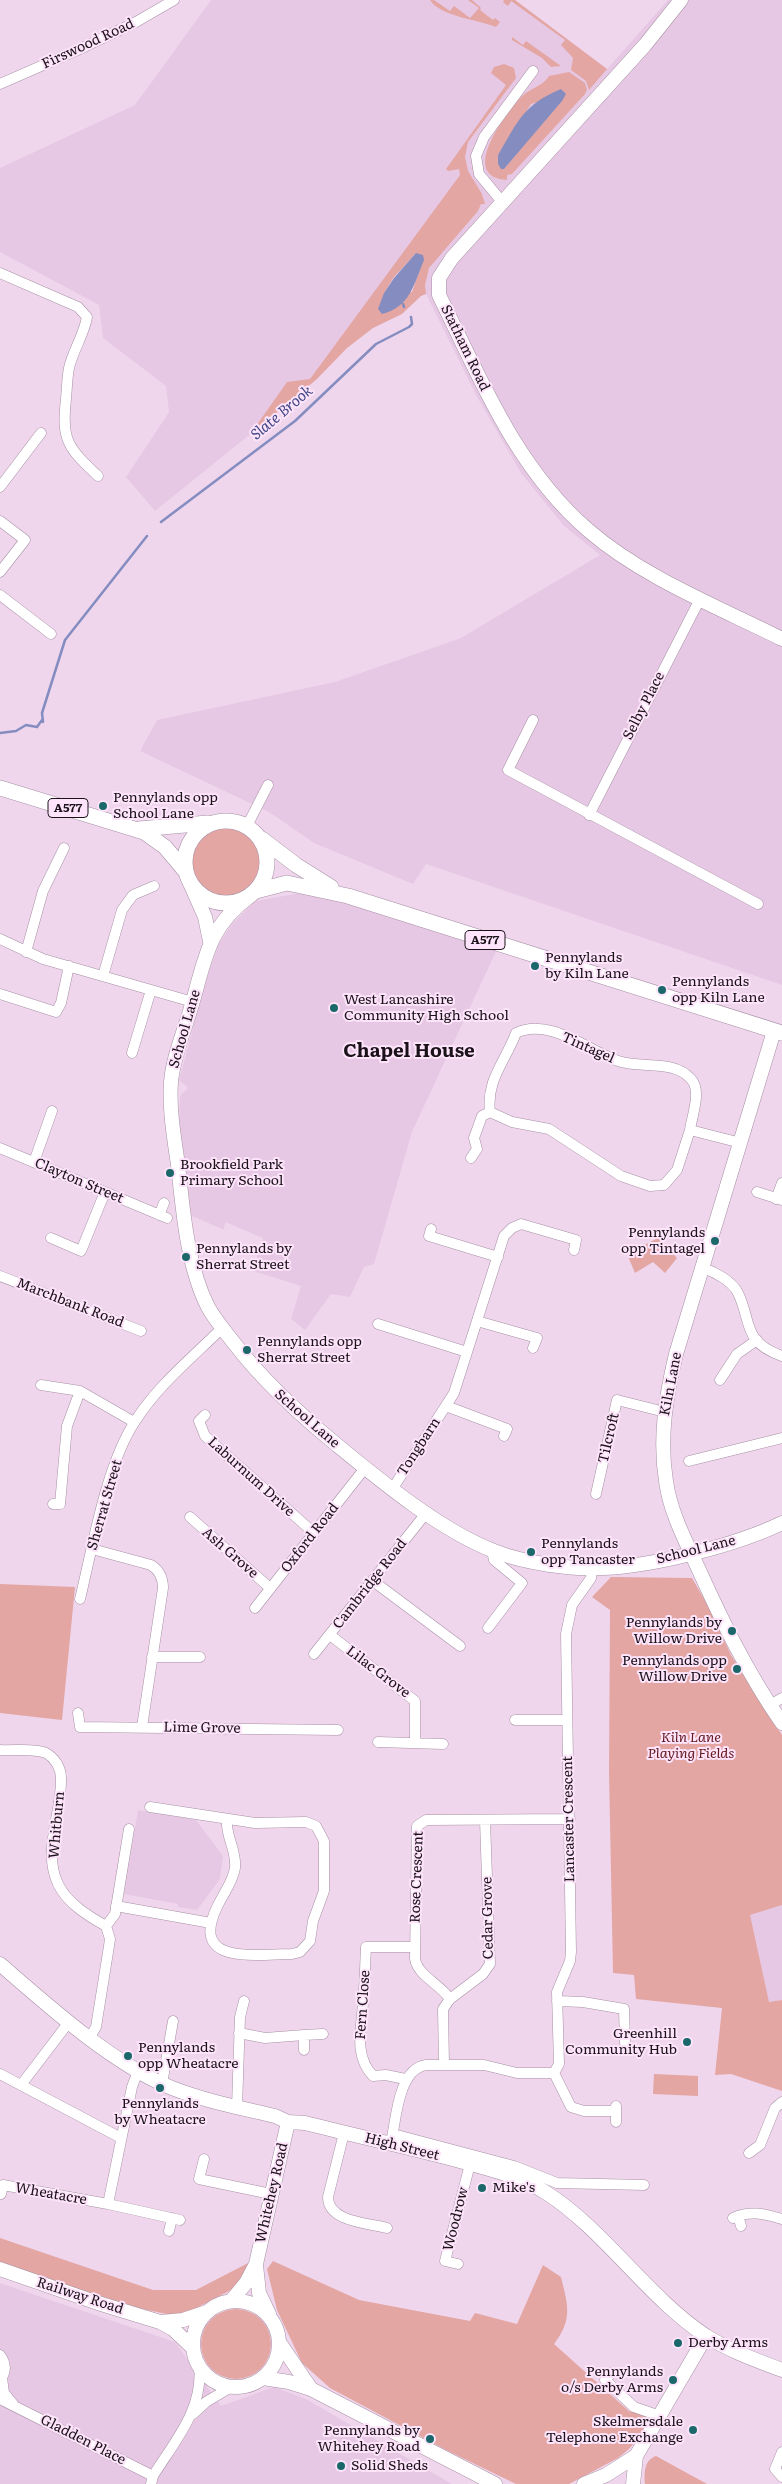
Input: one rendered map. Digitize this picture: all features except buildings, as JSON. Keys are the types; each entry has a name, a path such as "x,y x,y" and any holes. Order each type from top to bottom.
{"main road":[{"name":"A577","path":"0,788 135,828 151,836 165,847 199,894 210,901 224,904 238,902 253,894 287,883 348,896 778,1032"},
{"name":"A577","path":"135,828 159,829 213,822 236,822 246,826 296,865 348,896"},
{"path":"188,878 184,860 190,842 202,828 213,822"},
{"path":"253,894 267,871 265,847 259,837"}],"street":[{"name":"Firswood Road","path":"0,84 96,41 174,0"},
{"name":"Statham Road","path":"681,0 645,45 452,258 439,278 439,295 495,407 531,467 559,502 588,530 616,552 700,599 782,638"},
{"path":"503,202 479,174 476,156 484,137 533,71"},
{"path":"0,273 78,308 86,317 85,326 69,367 63,424 67,440 77,456 98,476"},
{"path":"0,487 41,433"},
{"path":"0,521 25,540 0,572"},
{"path":"0,595 51,634"},
{"name":"Selby Place","path":"589,815 700,599"},
{"path":"533,720 508,770 758,904"},
{"path":"246,826 268,785"},
{"path":"26,952 43,891 64,848"},
{"name":"School Lane","path":"188,878 206,917 210,941"},
{"path":"102,976 122,910 133,895 154,886"},
{"name":"School Lane","path":"253,894 224,918 210,941 171,1078 173,1128 185,1231 206,1304 222,1328 269,1385 365,1468 427,1512 467,1538 492,1550 519,1559 592,1568 626,1566 690,1553 765,1532 782,1523"},
{"path":"0,939 26,952 192,1002"},
{"path":"0,994 56,1012 61,1003 70,966"},
{"path":"132,1053 151,990"},
{"name":"Tintagel","path":"527,1028 546,1030 573,1040 619,1062 671,1067 685,1073 692,1080 696,1092 690,1130 677,1170 664,1186 658,1187 621,1176 549,1130 512,1122 490,1112 490,1087 516,1033 527,1028"},
{"name":"Kiln Lane","path":"778,1032 741,1143 676,1354 664,1412 664,1462 666,1482 675,1514 690,1553 736,1648 782,1723"},
{"path":"34,1162 52,1111"},
{"path":"471,1158 477,1149 474,1138 482,1116 490,1112"},
{"path":"690,1130 741,1143"},
{"name":"Clayton Street","path":"0,1148 163,1217 164,1203"},
{"path":"757,1192 779,1200 782,1183"},
{"path":"51,1238 81,1251 105,1192"},
{"name":"Tongbarn","path":"393,1488 454,1393 504,1236 512,1228 521,1224 576,1240 574,1250"},
{"path":"431,1230 429,1236 498,1257"},
{"path":"703,1268 724,1278 738,1292 745,1321 757,1340 770,1352 782,1356"},
{"name":"Marchbank Road","path":"0,1276 141,1331"},
{"path":"477,1321 537,1338 533,1348"},
{"path":"378,1324 467,1352"},
{"name":"Sherrat Street","path":"80,1598 116,1460 134,1422 150,1400 222,1328"},
{"path":"720,1380 737,1354 757,1340"},
{"path":"41,1385 80,1391 134,1422"},
{"path":"53,1504 60,1504 67,1426 80,1391"},
{"name":"Tilcroft","path":"596,1494 617,1400 664,1412"},
{"name":"Tongbarn","path":"446,1406 507,1429 504,1436"},
{"name":"Laburnum Drive","path":"205,1416 199,1421 205,1436 314,1533"},
{"path":"689,1461 782,1438"},
{"name":"Oxford Road","path":"255,1608 365,1468"},
{"name":"Cambridge Road","path":"314,1654 427,1512"},
{"name":"Ash Grove","path":"190,1517 270,1588"},
{"path":"92,1549 146,1563 154,1567 160,1574 163,1588 142,1727"},
{"path":"488,1628 522,1583 494,1560 492,1550"},
{"name":"Lancaster Crescent","path":"554,2072 559,2064 557,2001 559,1985 571,1957 567,1623 572,1605 591,1578 592,1568"},
{"path":"373,1581 460,1646"},
{"name":"Lilac Grove","path":"330,1635 416,1701 415,1744"},
{"path":"152,1657 200,1657"},
{"path":"770,1705 782,1698"},
{"name":"Lime Grove","path":"78,1712 80,1726 338,1730"},
{"path":"515,1720 567,1720"},
{"path":"378,1742 443,1744"},
{"name":"Whitburn","path":"0,1750 37,1751 50,1756 59,1765 61,1778 52,1851 54,1874 64,1893 74,1904 106,1926"},
{"path":"150,1807 227,1820 255,1823 306,1822 316,1826 324,1841 324,1891 315,1915 310,1941 300,1952 292,1954 232,1954 222,1951 213,1944 210,1933 211,1923 234,1870 235,1857 226,1826 227,1820"},
{"name":"Rose Crescent","path":"450,1999 440,1986 416,1966 417,1826 426,1820 570,1819"},
{"name":"Cedar Grove","path":"450,1999 483,1974 490,1964 485,1820"},
{"path":"90,2037 96,2027 109,1946 110,1939 106,1926 115,1914 129,1828"},
{"path":"116,1906 211,1923"},
{"path":"355,1947 415,1947"},
{"name":"Fern Close","path":"366,1947 363,2005 359,2033 366,2066 373,2076 386,2075 405,2079"},
{"name":"High Street","path":"0,1964 69,2022 138,2071 162,2084 192,2095 276,2116 288,2122 305,2123 344,2133 392,2138 523,2181 559,2202 669,2306 706,2336 731,2350 782,2370"},
{"path":"444,2065 443,2009 450,1999"},
{"path":"237,2107 240,2017 244,2001"},
{"path":"557,2001 583,2002 624,2009 625,2042"},
{"path":"162,2084 173,2021"},
{"path":"21,2085 69,2022"},
{"path":"239,2033 265,2038 323,2034"},
{"path":"304,2035 304,2050"},
{"path":"616,2122 616,2108 584,2111 571,2107 554,2072 517,2073 484,2065 417,2066 405,2079 392,2138 514,2166 557,2183 644,2185"},
{"path":"108,2204 132,2087 138,2071"},
{"path":"0,2074 121,2138"},
{"path":"749,2153 760,2145 775,2108 782,2102"},
{"name":"Whitehey Road","path":"257,2258 288,2122"},
{"path":"344,2133 328,2197 329,2206 334,2213 342,2217 387,2228"},
{"path":"204,2159 199,2179 271,2194"},
{"name":"Woodrow","path":"458,2264 445,2261 470,2164"},
{"name":"Wheatacre","path":"1,2194 3,2185 108,2204 176,2219 169,2232"},
{"path":"737,2220 743,2213 759,2213 782,2218"},
{"path":"231,2301 246,2283 257,2258"},
{"path":"257,2258 259,2293 272,2320 279,2342 310,2389"},
{"name":"Railway Road","path":"0,2270 160,2322 173,2329 193,2348"},
{"path":"152,2480 192,2414 200,2386 199,2366 193,2348 194,2334 199,2322 207,2312 218,2304 231,2301 254,2305 272,2320"},
{"name":"Railway Road","path":"160,2322 183,2320 207,2312"},
{"path":"633,2484 637,2455 706,2336"},
{"path":"199,2366 207,2376 218,2384 231,2387 253,2384 263,2378 275,2362 279,2342"},
{"path":"0,2355 5,2365 1,2379 4,2393 13,2404"},
{"path":"610,2373 605,2380 634,2407 660,2416"},
{"path":"263,2378 289,2382 310,2389 495,2484"},
{"path":"192,2414 206,2402 231,2387"},
{"name":"Gladden Place","path":"0,2399 13,2404 152,2480"},
{"path":"782,2452 775,2469 782,2477"},
{"path":"584,2484 606,2475 637,2455"}],"shaded area":[{"path":"211,0 515,0 607,69 668,0 782,0 782,985 426,864 413,884 314,843 269,812 140,751 157,720 335,682 461,638 600,555 564,526 521,473 476,395 426,294 395,270 300,394 155,511 126,477 169,412 166,386 103,338 99,305 0,252 0,168 135,105"},
{"name":"West Lancashire Community High School","path":"306,892 499,945 412,1132 374,1264 364,1267 350,1297 331,1294 305,1330 291,1319 301,1286 253,1271 263,1238 225,1222 224,1230 190,1215 179,1122 180,1096 188,1088 179,1080 205,983 218,945 232,924 255,901"},
{"path":"782,1805 782,2000 769,2002 751,1927 741,1810"},
{"path":"138,1810 196,1820 223,1856 220,1879 197,1910 178,1907 178,1904 124,1894"},
{"path":"0,2283 175,2342 221,2406 274,2387 306,2399 452,2484 0,2484"}],"green space":[{"path":"430,0 434,0 450,11 454,6 470,18 479,8 468,0 472,0 481,8 480,10 493,20 495,18 500,22 496,27 450,14"},
{"path":"504,0 515,0 607,69 589,90 586,81 571,70 573,58 561,45 565,40 511,1 508,6 503,2"},
{"path":"512,37 523,45 526,41 561,66 551,67 542,58 512,40"},
{"path":"504,64 514,68 516,78 468,142 465,157 468,171 482,194 485,204 481,204 478,211 429,268 425,285 426,294 421,296 402,314 373,328 347,348 317,379 249,436 287,382 310,379 460,175 459,169 448,171 446,169 506,85 491,73 494,67","holes":["416,253 421,266 412,292 384,293 394,277"]},
{"path":"569,72 585,83 587,90 512,174 507,175 507,180 493,176 486,168 486,156 497,129 521,97 543,83 549,76","holes":["566,94 504,169 501,169 498,155 531,104"]},
{"path":"226,827 246,833 256,843 262,863 256,883 246,893 226,899 206,893 196,883 190,863 196,843 206,833"},
{"path":"658,1238 677,1258 665,1273 653,1262 635,1273 627,1254"},
{"name":"Kiln Lane Playing Fields","path":"611,1577 692,1578 707,1604 731,1655 782,1735 782,1905 750,1915 769,2002 782,2000 782,2091 731,2074 715,2075 722,2008 636,1999 634,1975 613,1973 609,1772 610,1610 592,1597"},
{"path":"0,1584 75,1587 62,1720 0,1713"},
{"path":"654,2074 698,2076 698,2096 653,2094"},
{"path":"0,2238 153,2290 196,2290 252,2261 233,2289 187,2313 172,2315 132,2307 0,2264"},
{"path":"273,2261 359,2300 470,2321 475,2313 517,2324 543,2265 561,2277 566,2296 567,2312 564,2327 554,2344 630,2412 634,2407 650,2416 639,2437 629,2449 618,2458 569,2484 516,2484 448,2451 330,2388 302,2363 277,2310 267,2269"},
{"path":"236,2309 249,2312 261,2319 268,2331 271,2344 268,2357 261,2369 249,2376 236,2379 223,2376 211,2369 204,2357 201,2344 204,2331 211,2319 223,2312"},
{"path":"656,2456 707,2484 645,2484 647,2464"}],"water":[{"path":"561,89 566,94 562,101 504,169 501,169 498,164 498,155 523,115 538,101"},
{"path":"416,253 423,255 424,260 414,286 399,306 382,314 378,309 384,293 394,278"}],"waterway":[{"name":"Slate Brook","path":"161,522 295,421 376,344 409,327 412,324 411,317"},
{"name":"Slate Brook","path":"43,722 42,713 65,640 147,536"},
{"path":"0,733 16,731 26,725 37,727 42,720"}],"place":[{"name":"Pennylands opp School Lane","path":"103,806"},
{"name":"Pennylands by Kiln Lane","path":"535,966"},
{"name":"Pennylands opp Kiln Lane","path":"662,990"},
{"name":"West Lancashire Community High School","path":"334,1008"},
{"name":"Brookfield Park Primary School","path":"170,1173"},
{"name":"Pennylands opp Tintagel","path":"715,1241"},
{"name":"Pennylands by Sherrat Street","path":"186,1257"},
{"name":"Pennylands opp Sherrat Street","path":"247,1350"},
{"name":"Pennylands opp Tancaster","path":"531,1552"},
{"name":"Pennylands by Willow Drive","path":"732,1631"},
{"name":"Pennylands opp Willow Drive","path":"737,1669"},
{"name":"Greenhill Community Hub","path":"687,2042"},
{"name":"Pennylands opp Wheatacre","path":"128,2056"},
{"name":"Pennylands by Wheatacre","path":"160,2088"},
{"name":"Mike's","path":"482,2188"},
{"name":"Derby Arms","path":"678,2343"},
{"name":"Pennylands o/s Derby Arms","path":"673,2380"},
{"name":"Skelmersdale Telephone Exchange","path":"693,2430"},
{"name":"Pennylands by Whitehey Road","path":"430,2439"},
{"name":"Solid Sheds","path":"341,2466"}],"district":[{"name":"Chapel House","path":"409,1051"}]}
